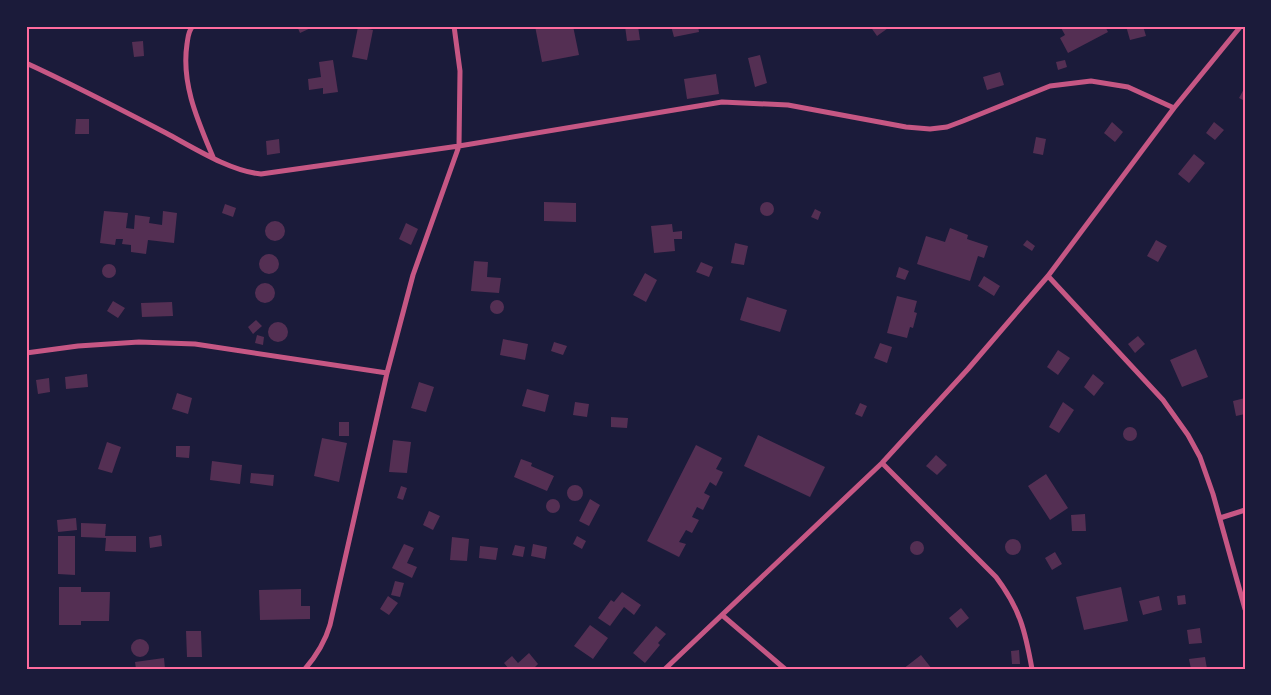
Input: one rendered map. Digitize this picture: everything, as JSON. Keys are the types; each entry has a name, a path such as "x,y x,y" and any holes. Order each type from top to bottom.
{"street":[{"path":"193,26 190,29 186,49 186,75 194,111 213,158"},
{"path":"305,669 318,653 330,625 387,373 413,274 459,146 460,71 454,26"},
{"path":"665,669 882,463 968,369 1048,276 1174,108 1241,26"},
{"path":"26,63 72,84 213,158 243,170 261,174 459,146 722,102 788,105 906,127 930,129 955,124 1050,86 1092,81 1128,87 1174,108"},
{"path":"1048,276 1163,400 1175,415 1200,457 1220,518 1245,609"},
{"path":"26,353 78,346 139,342 195,344 387,373"},
{"path":"882,463 996,577 1008,593 1023,624 1032,669"},
{"path":"1220,518 1245,510"},
{"path":"722,615 785,669"}],"building":[{"path":"297,26 315,26 300,33"},
{"path":"535,26 573,26 579,55 542,62"},
{"path":"625,26 638,26 640,40 627,41"},
{"path":"671,26 698,26 699,32 674,37"},
{"path":"870,26 891,26 877,36"},
{"path":"1060,26 1105,26 1108,32 1068,53 1060,38 1065,35"},
{"path":"1126,26 1143,26 1146,36 1130,40"},
{"path":"358,27 373,30 367,60 352,57"},
{"path":"143,41 144,56 134,57 132,42"},
{"path":"760,55 767,83 755,87 748,58"},
{"path":"333,60 338,92 323,94 323,88 309,90 308,79 321,77 319,62"},
{"path":"1065,60 1067,67 1058,70 1056,62"},
{"path":"1000,72 1004,85 987,90 983,77"},
{"path":"716,74 719,94 687,99 684,79"},
{"path":"1245,87 1245,101 1239,98"},
{"path":"76,119 89,119 89,134 75,134"},
{"path":"1112,122 1123,132 1115,142 1104,133"},
{"path":"1214,122 1224,130 1215,140 1206,133"},
{"path":"1036,137 1046,139 1043,155 1033,153"},
{"path":"279,139 280,153 267,155 266,141"},
{"path":"1194,154 1205,163 1189,183 1178,174"},
{"path":"544,202 576,203 576,222 544,221"},
{"path":"767,202 772,204 774,209 772,214 767,216 762,214 760,209 762,204"},
{"path":"225,204 236,208 233,217 222,213"},
{"path":"815,209 821,212 818,220 811,217"},
{"path":"104,211 128,213 126,228 134,229 135,215 150,217 149,223 162,225 163,211 177,213 174,243 148,240 146,254 131,252 131,245 122,244 123,239 116,239 115,245 100,243"},
{"path":"275,221 282,224 285,231 282,238 275,241 268,238 265,231 268,224"},
{"path":"406,223 418,229 411,245 399,239"},
{"path":"672,224 673,232 682,231 682,239 674,239 675,251 654,253 651,226"},
{"path":"950,228 968,235 967,239 988,246 984,258 978,256 970,281 917,264 926,236 945,242"},
{"path":"1027,240 1035,246 1032,251 1023,245"},
{"path":"1156,240 1167,246 1158,262 1147,256"},
{"path":"735,243 748,246 744,265 731,263"},
{"path":"269,254 276,257 279,264 276,271 269,274 262,271 259,264 262,257"},
{"path":"474,261 488,262 487,277 501,278 499,293 471,291"},
{"path":"701,262 713,267 709,277 696,272"},
{"path":"106,264 112,264 116,271 112,278 106,278 102,274 102,268"},
{"path":"899,267 909,271 905,280 896,277"},
{"path":"645,273 657,280 646,302 633,295"},
{"path":"984,276 1000,286 994,296 978,286"},
{"path":"265,283 272,286 275,293 272,300 265,303 258,300 255,293 258,286"},
{"path":"897,296 917,301 914,312 917,313 913,328 910,327 907,338 887,333"},
{"path":"747,297 787,310 780,332 740,320"},
{"path":"497,300 502,302 504,307 502,312 497,314 492,312 490,307 492,302"},
{"path":"113,301 125,308 118,318 107,311"},
{"path":"172,302 173,316 142,317 141,303"},
{"path":"256,320 262,326 253,334 248,327"},
{"path":"278,322 285,325 288,332 285,339 278,342 271,339 268,332 271,325"},
{"path":"257,335 264,337 263,345 255,343"},
{"path":"1138,336 1145,344 1135,353 1128,344"},
{"path":"503,339 528,344 525,360 500,355"},
{"path":"554,342 567,346 563,355 551,351"},
{"path":"880,343 892,347 887,363 874,358"},
{"path":"1196,349 1208,377 1182,387 1170,360"},
{"path":"1058,350 1070,358 1058,375 1047,367"},
{"path":"87,374 88,387 66,389 65,377"},
{"path":"1093,374 1104,383 1094,396 1084,387"},
{"path":"49,378 50,392 38,394 36,380"},
{"path":"419,382 434,387 426,412 411,408"},
{"path":"527,389 549,395 545,412 522,406"},
{"path":"177,393 192,398 188,414 172,409"},
{"path":"1245,398 1245,414 1236,416 1233,401"},
{"path":"575,402 589,404 587,417 573,415"},
{"path":"1063,402 1074,410 1059,433 1049,427"},
{"path":"860,403 867,406 862,417 855,414"},
{"path":"611,417 628,418 627,428 611,427"},
{"path":"339,422 349,422 349,436 339,436"},
{"path":"1127,427 1133,427 1137,434 1133,441 1127,441 1123,437 1123,431"},
{"path":"758,435 825,467 810,497 744,466"},
{"path":"322,438 347,443 339,482 314,476"},
{"path":"393,440 411,442 407,473 389,472"},
{"path":"107,442 121,447 112,473 98,469"},
{"path":"696,445 722,458 716,469 723,472 716,486 710,482 704,493 710,496 703,510 697,507 692,517 699,520 692,533 686,530 679,542 686,544 679,557 647,541"},
{"path":"176,446 190,446 189,458 176,457"},
{"path":"936,455 947,465 937,475 926,466"},
{"path":"521,459 532,463 531,466 554,476 547,491 514,477"},
{"path":"212,461 242,465 240,484 210,480"},
{"path":"251,473 274,475 273,486 250,483"},
{"path":"1046,474 1068,508 1050,520 1028,486"},
{"path":"572,485 578,485 583,490 581,499 572,501 567,496 567,490"},
{"path":"401,486 407,488 403,500 397,498"},
{"path":"553,499 558,501 560,506 558,511 553,513 548,511 546,506 548,501"},
{"path":"590,499 600,505 589,526 579,521"},
{"path":"429,511 440,516 433,530 423,525"},
{"path":"1085,514 1086,531 1072,531 1071,515"},
{"path":"76,518 77,530 58,532 57,520"},
{"path":"81,523 106,524 105,536 136,536 136,552 105,551 106,538 81,537"},
{"path":"161,535 162,546 150,548 149,537"},
{"path":"58,536 75,536 75,575 58,574"},
{"path":"577,536 586,541 582,549 573,544"},
{"path":"452,537 469,539 467,561 450,560"},
{"path":"1010,539 1016,539 1021,544 1019,553 1010,555 1005,550 1005,544"},
{"path":"914,541 920,541 924,548 920,555 914,555 910,551 910,545"},
{"path":"404,544 414,548 407,563 417,567 412,578 392,568"},
{"path":"533,544 547,547 545,559 531,556"},
{"path":"515,545 525,547 523,557 512,555"},
{"path":"480,546 498,548 496,560 479,558"},
{"path":"1055,552 1062,564 1052,570 1045,558"},
{"path":"395,581 404,583 400,597 391,595"},
{"path":"59,587 81,587 81,592 110,592 109,621 81,621 81,625 59,625"},
{"path":"1121,587 1128,621 1084,630 1076,597"},
{"path":"301,589 301,606 310,606 310,619 260,620 259,590"},
{"path":"622,592 641,605 634,615 624,607 610,626 598,618 611,600 614,602"},
{"path":"1185,595 1186,604 1178,605 1177,596"},
{"path":"388,596 398,603 389,615 380,609"},
{"path":"1159,596 1162,610 1143,615 1139,601"},
{"path":"961,608 969,618 957,628 949,618"},
{"path":"590,625 608,638 593,659 574,646"},
{"path":"656,626 666,634 658,643 660,645 645,663 633,653"},
{"path":"1200,628 1202,643 1189,644 1187,630"},
{"path":"186,631 201,631 202,657 187,657"},
{"path":"140,639 146,642 149,648 146,654 140,657 134,654 131,648 134,642"},
{"path":"1019,650 1020,664 1012,664 1011,651"},
{"path":"529,653 538,664 533,669 509,669 504,663 512,656 518,663"},
{"path":"921,655 932,669 903,669"},
{"path":"1205,657 1207,669 1191,669 1189,659"},
{"path":"164,658 165,669 136,669 135,662"}]}
